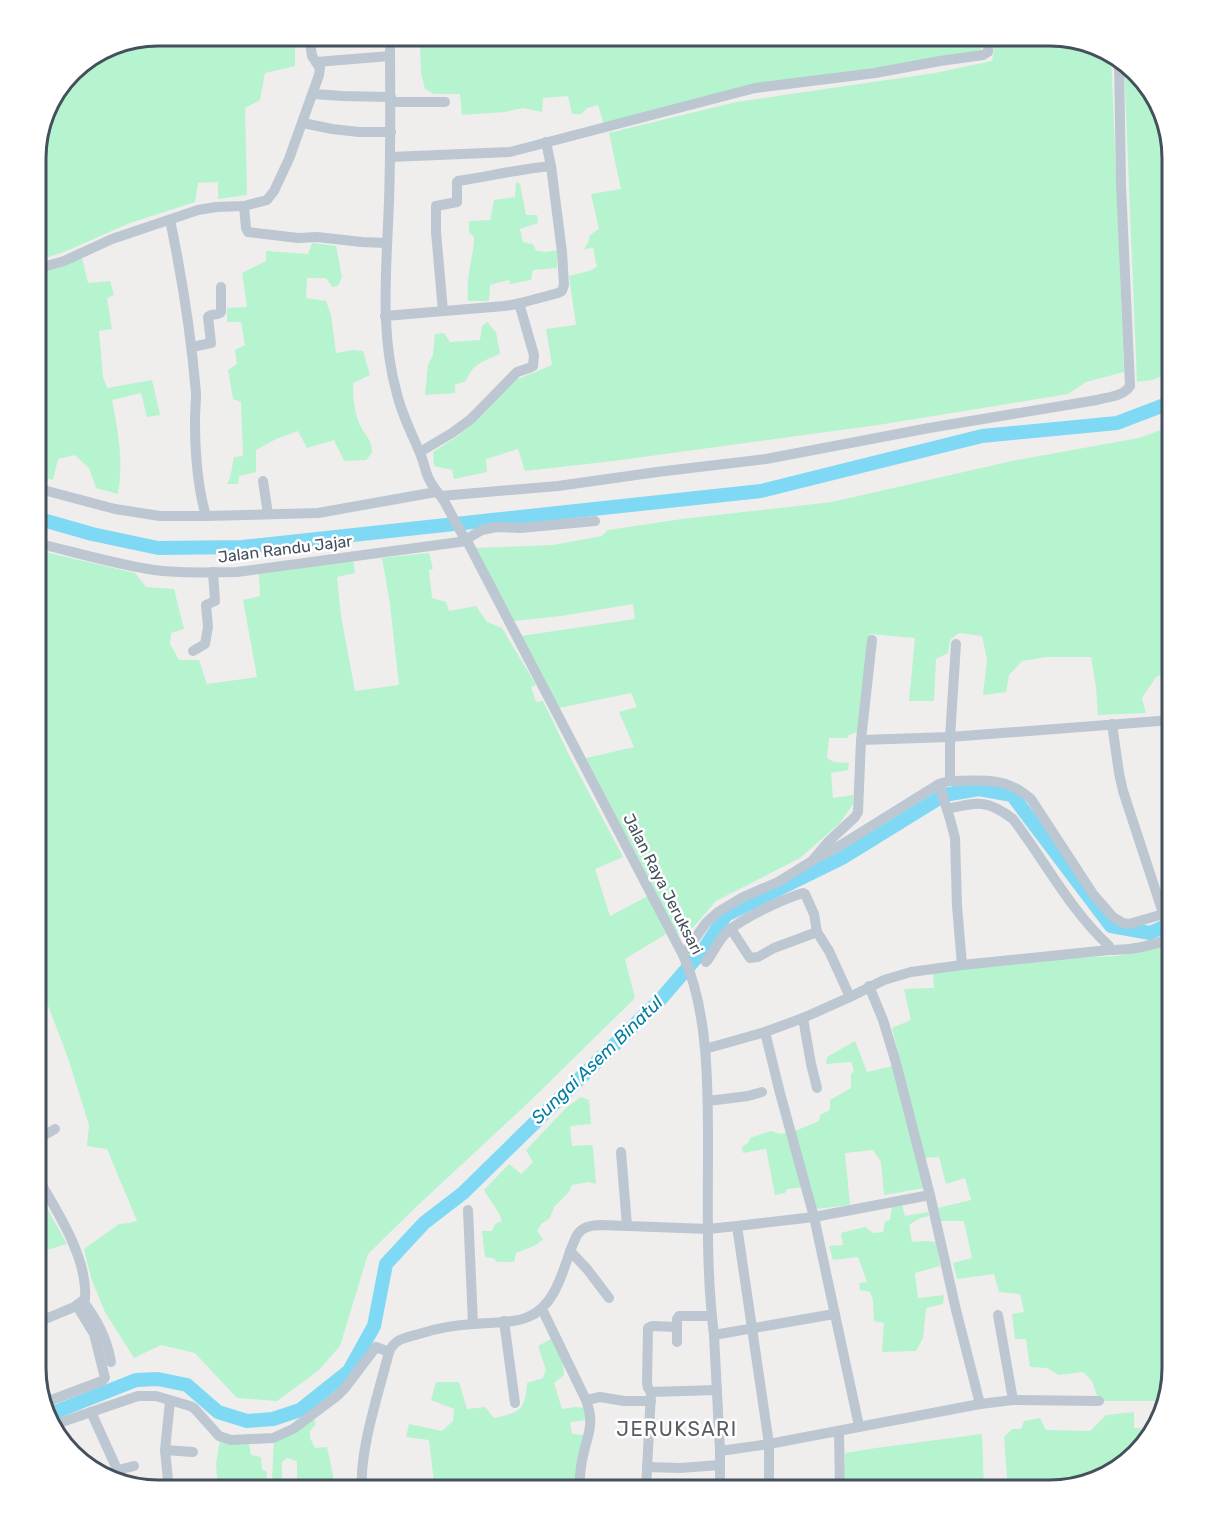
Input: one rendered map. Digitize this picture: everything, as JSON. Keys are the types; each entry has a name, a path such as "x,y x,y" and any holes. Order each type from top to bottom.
{"street":[{"path":"47,266 64,261 112,239 198,210 244,206 267,200 290,159 314,94 320,66 311,52 310,46"},
{"name":"Jalan Raya Jeruksari","path":"390,46 390,157 385,316 391,370 397,396 429,479 466,539 684,956 693,980 705,1049 708,1101 708,1228 720,1480"},
{"path":"390,157 510,152 755,88 875,73 983,55 988,52 988,47"},
{"path":"316,62 390,56"},
{"path":"47,491 115,509 160,516 318,513 440,496 558,486 766,459 939,426 1097,400 1123,393 1130,386 1121,184 1119,71"},
{"path":"314,94 445,102"},
{"path":"303,123 332,129 390,132"},
{"path":"385,316 504,306 560,292 564,287 562,252 546,142"},
{"path":"442,311 436,232 437,206 457,202 457,182 459,181 551,166"},
{"path":"244,206 248,232 298,238 317,237 386,243"},
{"path":"170,220 183,279 192,347 196,393 196,465 201,501 206,516"},
{"path":"192,347 211,342 208,317 221,312 220,287"},
{"path":"420,452 471,419 517,372 533,366 534,355 519,303"},
{"path":"263,481 268,514"},
{"name":"Jalan Randu Jajar","path":"47,545 152,569 214,577 466,539 482,530 595,521"},
{"path":"193,651 205,644 208,627 206,606 214,601 214,577"},
{"path":"812,861 858,812 861,740 872,640"},
{"path":"684,956 705,923 718,912 743,897 778,882 943,785 950,777 950,737 956,644"},
{"path":"861,740 950,737 1162,721"},
{"path":"943,785 986,781 1010,786 1023,793 1031,799 1093,894 1113,917 1129,924 1160,915 1162,910 1123,791 1112,724"},
{"path":"943,785 954,838 962,965"},
{"path":"947,808 983,803 1004,812 1013,819 1062,891 1096,934 1109,946 1109,951"},
{"path":"706,962 719,941 731,929 803,893 812,907 817,932 829,951 850,997"},
{"path":"731,929 746,954 754,958 817,932"},
{"path":"705,1049 765,1032 803,1018 884,980 911,972 962,965 1126,951 1162,941"},
{"path":"869,987 883,1020 896,1063 980,1404"},
{"path":"803,1018 817,1088"},
{"path":"765,1032 814,1217 859,1426"},
{"path":"708,1101 762,1092"},
{"path":"46,1134 55,1129"},
{"path":"621,1152 627,1226"},
{"path":"46,1194 78,1258 86,1287 86,1299 46,1319"},
{"path":"363,1480 369,1434 393,1344 406,1337 450,1326 527,1318 542,1309 552,1296 576,1237 584,1228 600,1225 708,1228 737,1226 814,1217 930,1195"},
{"path":"468,1210 473,1324"},
{"path":"737,1226 769,1444 769,1480"},
{"path":"570,1251 587,1269 609,1299"},
{"path":"75,1306 92,1314 104,1334 111,1362"},
{"path":"51,1400 105,1379 94,1334 89,1323 75,1306"},
{"path":"542,1309 591,1413 580,1480"},
{"path":"714,1335 834,1314"},
{"path":"998,1315 1013,1400"},
{"path":"677,1342 678,1316 712,1316"},
{"path":"504,1322 515,1403"},
{"path":"646,1480 651,1396 648,1387 648,1328 652,1326 677,1327"},
{"path":"60,1422 138,1396 156,1396 194,1408 202,1419 223,1438 242,1440 273,1438 293,1429 337,1396 354,1378 376,1347 390,1352"},
{"path":"586,1400 600,1397 624,1401 717,1390"},
{"path":"720,1451 769,1444 980,1404 1013,1400 1099,1401"},
{"path":"168,1480 165,1450 170,1401"},
{"path":"91,1412 119,1472"},
{"path":"839,1431 840,1480"},
{"path":"165,1450 193,1452"},
{"path":"647,1467 680,1468 720,1465"},
{"path":"122,1474 134,1466"}],"green space":[{"path":"295,46 295,66 265,73 260,100 245,108 247,195 218,199 218,182 198,183 195,202 130,223 47,257 47,151 50,129 61,102 84,74 115,55 143,47"},
{"path":"420,46 981,47 978,55 753,85 604,125 598,105 587,108 581,114 572,114 568,96 543,98 542,112 523,108 505,112 462,115 460,94 434,94 425,89 421,73"},
{"path":"994,47 1065,47 1093,55 1112,65 1124,372 1086,382 1068,394 878,425 525,471 518,449 486,459 487,472 454,479 452,470 434,466 433,452 458,436 485,412 513,381 552,365 546,329 576,325 569,276 597,267 593,248 584,249 590,235 599,229 591,194 621,189 609,133 736,102 935,73 992,61"},
{"path":"1124,75 1143,96 1153,115 1161,143 1162,158 1162,376 1137,382"},
{"path":"516,182 520,184 526,215 537,215 538,223 520,229 523,242 533,244 536,251 557,250 557,268 533,270 531,280 510,284 509,280 490,285 489,301 468,301 468,279 474,237 469,232 469,221 490,220 494,200 515,197"},
{"path":"312,243 336,246 342,277 338,286 332,287 326,278 307,278 306,298 326,301 331,315 336,353 363,351 370,375 353,383 354,400 357,417 370,442 372,453 366,460 344,461 334,440 307,448 298,431 256,450 256,472 239,476 238,484 227,484 234,457 243,456 241,402 233,399 228,370 237,364 235,350 245,345 241,322 227,322 227,308 247,307 242,273 266,261 266,251 308,254"},
{"path":"82,258 88,283 110,281 114,295 107,298 112,329 99,331 103,377 107,388 152,380 160,415 147,417 141,393 112,400 120,458 118,494 96,488 89,468 75,455 58,459 53,480 47,478 47,268"},
{"path":"487,322 496,332 500,354 475,367 466,381 455,385 455,393 425,395 428,365 433,355 435,334 444,333 450,342 480,340 482,326"},
{"path":"1162,430 1162,674 1156,677 1142,698 1146,713 1098,715 1091,657 1047,657 1022,661 1009,675 1006,692 983,695 987,659 982,636 959,633 950,640 948,653 936,659 934,701 909,701 915,638 870,634 857,732 847,738 829,738 827,758 834,762 849,763 848,770 831,773 833,798 853,795 853,804 840,823 800,858 716,901 684,938 676,932 586,758 634,747 619,712 637,707 631,693 559,708 521,636 635,619 633,604 513,621 474,548 553,545 602,536 608,530 832,502 1012,461 1139,438"},
{"path":"47,552 135,573 146,587 174,589 184,629 171,633 170,644 179,660 199,660 207,684 257,677 243,600 260,596 259,574 353,560 355,573 337,577 341,616 355,691 399,685 390,604 382,558 429,553 433,569 429,570 432,598 446,602 449,611 476,606 487,622 502,628 536,685 531,687 536,702 543,701 623,857 595,869 610,916 648,896 666,934 625,959 635,998 368,1254 340,1346 319,1370 277,1401 237,1398 195,1353 161,1345 134,1358 105,1312 91,1278 84,1249 119,1224 137,1221 107,1149 87,1146 89,1125 68,1058 46,1002"},
{"path":"1162,947 1162,1368 1157,1401 1099,1401 1092,1381 1083,1372 1059,1375 1047,1368 1030,1367 1026,1339 1015,1339 1012,1314 1024,1312 1020,1294 999,1292 994,1274 957,1279 953,1263 972,1258 964,1221 941,1221 938,1208 971,1200 965,1178 946,1184 939,1157 925,1158 892,1028 911,1020 904,989 934,988 933,972 1053,959 1117,956"},
{"path":"855,1041 867,1072 893,1066 924,1188 884,1195 881,1162 873,1150 845,1153 850,1205 816,1209 795,1131 819,1121 820,1115 830,1110 830,1100 851,1088 851,1075 854,1070 851,1062 826,1064 827,1057"},
{"path":"581,1097 589,1100 591,1124 570,1126 572,1146 592,1145 596,1184 588,1182 572,1185 569,1192 554,1207 550,1218 541,1224 537,1231 543,1239 536,1245 516,1253 514,1262 497,1262 494,1258 485,1257 482,1231 492,1231 495,1224 502,1221 484,1190 509,1164 521,1174 533,1162 526,1150 567,1107"},
{"path":"771,1131 781,1134 787,1132 803,1187 787,1189 785,1193 775,1195 766,1149 743,1153 742,1147 748,1143 750,1138"},
{"path":"902,1205 905,1216 928,1212 929,1216 909,1225 912,1242 936,1242 940,1266 915,1273 918,1298 944,1295 943,1304 926,1308 923,1338 916,1351 882,1352 884,1323 874,1321 873,1300 870,1292 860,1290 859,1283 867,1282 858,1257 833,1260 829,1246 843,1245 841,1233 865,1227 873,1233 883,1232 885,1221 890,1220 892,1207"},
{"path":"46,1207 67,1244 46,1250"},
{"path":"555,1337 564,1375 554,1383 562,1409 587,1408 586,1420 570,1422 572,1434 585,1435 577,1480 434,1480 429,1440 406,1437 409,1424 442,1431 453,1421 454,1409 431,1400 436,1382 459,1382 467,1409 485,1407 494,1418 510,1414 523,1405 527,1383 543,1378 546,1370 538,1346"},
{"path":"1134,1412 1134,1428 1144,1428 1129,1447 1112,1461 1093,1471 1065,1479 1007,1480 1004,1437 1012,1429 1021,1429 1024,1421 1040,1418 1046,1430 1090,1431 1106,1415"},
{"path":"314,1419 316,1424 310,1431 310,1438 315,1448 327,1447 333,1480 297,1480 297,1461 287,1458 282,1462 282,1480 272,1480 274,1440"},
{"path":"982,1434 984,1480 845,1480 845,1453"},
{"path":"220,1440 249,1444 251,1455 261,1457 262,1469 267,1472 267,1480 217,1480 216,1464"}],"waterway":[{"path":"47,521 92,534 158,548 242,547 761,491 982,436 1117,423 1162,406"},
{"name":"Sungai Asem Binatul","path":"55,1412 136,1380 158,1379 187,1385 218,1412 247,1421 273,1419 300,1410 349,1371 374,1326 386,1264 424,1223 463,1193 659,1001 704,949 726,915 842,858 944,795 979,789 1012,795 1111,926 1150,933 1162,928"}],"district":[{"name":"JERUKSARI","path":"677,1429"}]}
